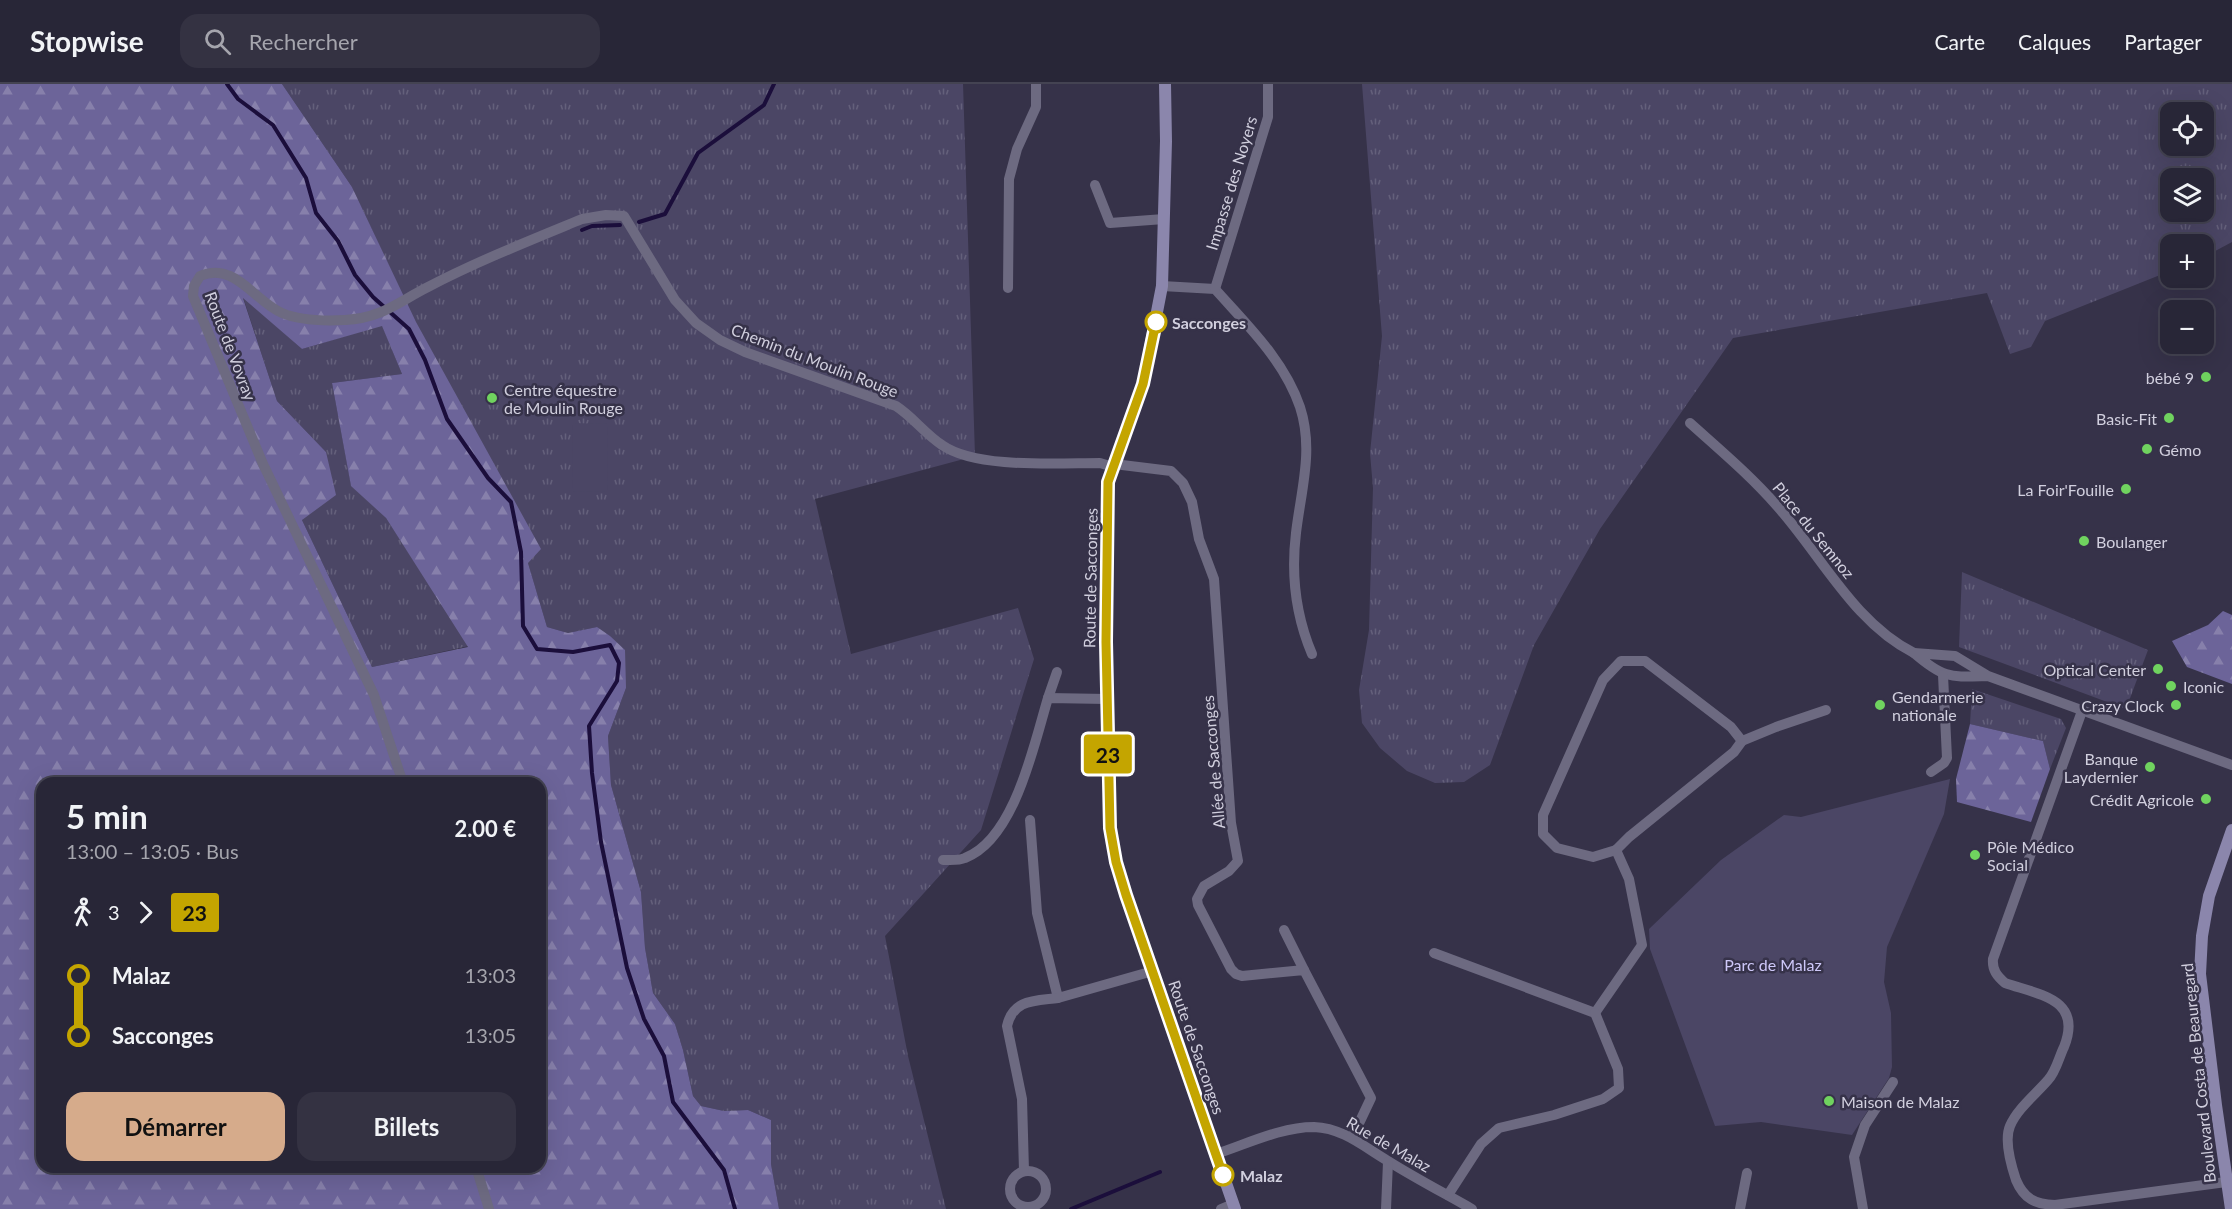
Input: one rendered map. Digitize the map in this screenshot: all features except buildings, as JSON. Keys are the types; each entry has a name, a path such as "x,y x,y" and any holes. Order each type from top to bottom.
{"street":[{"path":"1008,288 1009,179 1017,149 1036,107 1036,84"},
{"name":"Route de Sacconges","path":"1165,84 1162,286 1143,384 1108,486 1107,699 1110,828 1120,873 1216,1154 1230,1207"},
{"name":"Impasse des Noyers","path":"1215,289 1268,117 1268,84"},
{"path":"1095,185 1110,223 1164,219"},
{"name":"Route de Vovray","path":"402,777 374,695 263,464 193,297 194,286 200,276 217,272 235,278 282,313 315,320 347,320 378,315 428,286 582,219 606,215 624,216"},
{"name":"Chemin du Moulin Rouge","path":"624,216 675,300 696,323 720,340 745,352 896,406 910,415 941,445 958,454 988,460 1114,465"},
{"path":"1162,286 1215,289 1279,364 1300,408 1307,461 1297,531 1294,582 1300,618 1312,654"},
{"name":"Place du Semnoz","path":"1690,423 1749,476 1778,506 1857,606 1884,634 1943,675"},
{"name":"Allée de Sacconges","path":"1114,465 1172,471 1183,483 1192,502 1199,539 1214,579 1231,823 1238,861 1229,871 1204,886 1198,893 1198,905 1231,969 1236,974 1242,976 1304,970"},
{"path":"1914,653 1955,656 1988,676 2232,765"},
{"path":"1742,741 1731,727 1645,660 1621,661 1603,680 1543,815 1543,834 1557,848 1593,857 1616,850 1734,752 1742,741 1826,711"},
{"path":"942,860 967,858 981,848 1001,827 1015,802 1057,672"},
{"path":"1931,772 1947,758 1943,675 1988,676"},
{"path":"1048,698 1107,699"},
{"path":"2082,711 1992,959 1992,966 1999,978 2005,983 2060,1003 2067,1012 2070,1024 2069,1034 2051,1077 2015,1117 2010,1126 2007,1137 2015,1176 2020,1189 2027,1198 2040,1204 2055,1205 2226,1182"},
{"path":"1030,820 1037,913 1058,998"},
{"name":"Boulevard Costa de Beauregard","path":"2231,1209 2200,974 2202,936 2209,896 2232,830"},
{"path":"1595,1013 1642,945 1629,879 1616,850"},
{"path":"1284,930 1371,1098 1352,1138"},
{"path":"1434,953 1595,1013 1618,1069 1619,1088 1603,1099 1554,1115 1499,1128 1481,1144 1448,1195"},
{"path":"1024,1171 1022,1099 1007,1026 1009,1016 1017,1007 1028,1002 1058,998 1153,971"},
{"path":"1863,1209 1854,1157 1865,1125 1893,1082"},
{"name":"Rue de Malaz","path":"1216,1154 1268,1136 1312,1127 1338,1131 1472,1209"},
{"path":"1386,1209 1388,1162"},
{"path":"1024,1171 1041,1176 1046,1183 1043,1200 1036,1206 1027,1208 1012,1199 1010,1191 1011,1182 1016,1175 1024,1171"},
{"path":"478,1173 489,1209"},
{"path":"1740,1209 1747,1173"}],"green space":[{"path":"0,84 282,84 352,187 416,322 541,549 528,563 547,627 568,633 597,627 625,650 626,688 608,736 611,785 641,892 645,948 653,993 675,1024 693,1096 701,1106 724,1111 748,1110 771,1120 771,1164 779,1209 0,1209","holes":["243,298 302,349 382,326 402,374 332,383 351,486 386,518 468,647 372,667 302,520 336,495 326,452 277,401"]},
{"path":"282,84 963,84 975,456 815,499 851,654 1018,608 1034,659 981,830 885,936 908,1056 946,1209 779,1209 771,1164 771,1120 748,1110 724,1111 701,1106 693,1096 675,1024 653,993 645,948 641,892 611,785 608,736 626,688 597,627 568,633 547,627 528,563 352,187"},
{"path":"1362,84 2232,84 2232,242 2214,252 2214,234 2160,234 2160,275 2045,321 2031,347 2010,354 1987,293 1733,338 1600,529 1534,645 1490,765 1464,782 1435,783 1407,771 1380,748 1362,723 1359,690 1369,630 1373,488 1370,453 1382,336"},
{"path":"243,297 302,349 382,325 402,374 332,383 351,485 386,518 469,646 372,667 302,520 326,452 277,401"},
{"path":"573,423 608,424 607,492 572,491"},
{"path":"1962,572 2148,650 2126,709 1959,647"},
{"path":"2223,611 2232,615 2232,684 2187,667 2172,641 2208,625"},
{"path":"1972,689 2061,719 2066,728 2050,769 2043,741 1970,724"},
{"path":"1970,724 2043,741 2050,769 2031,822 1957,802 1956,779"},
{"name":"Parc de Malaz","path":"1950,779 1944,814 1887,947 1884,982 1891,1013 1892,1067 1889,1078 1852,1135 1761,1122 1715,1126 1650,949 1649,929 1721,860 1784,815 1801,817"}],"waterway":[{"path":"227,84 238,99 273,125 306,178 316,213 338,241 355,275 373,297 409,329 425,360 447,419 488,478 511,502 521,552 523,626 537,649 573,652 610,645 619,663 617,681 589,726 592,773 601,842 627,968 644,1019 664,1056 673,1102 724,1170 735,1209"},
{"path":"639,222 665,214 698,153 764,105 774,84"},
{"path":"582,230 592,226 620,225"},
{"path":"1071,1209 1160,1172"}],"bus line":[{"name":"23","path":"1156,322 1143,384 1108,482 1106,642 1110,828 1116,862 1126,895 1223,1175"}],"place":[{"name":"Sacconges","path":"1156,322"},
{"name":"bébé 9","path":"2206,377"},
{"name":"Centre équestre de Moulin Rouge","path":"492,398"},
{"name":"Basic-Fit","path":"2169,418"},
{"name":"Gémo","path":"2147,449"},
{"name":"La Foir'Fouille","path":"2126,489"},
{"name":"Boulanger","path":"2084,541"},
{"name":"Optical Center","path":"2158,669"},
{"name":"Iconic","path":"2171,686"},
{"name":"Gendarmerie nationale","path":"1880,705"},
{"name":"Crazy Clock","path":"2176,705"},
{"name":"Banque Laydernier","path":"2150,767"},
{"name":"Crédit Agricole","path":"2206,799"},
{"name":"Pôle Médico Social","path":"1975,855"},
{"name":"Maison de Malaz","path":"1829,1101"},
{"name":"Malaz","path":"1223,1175"}]}
